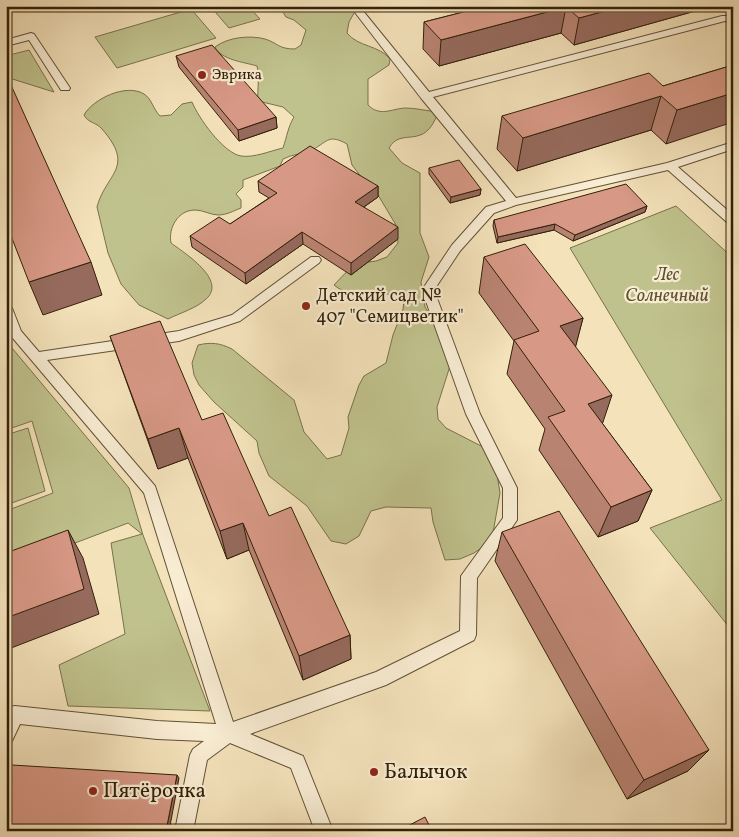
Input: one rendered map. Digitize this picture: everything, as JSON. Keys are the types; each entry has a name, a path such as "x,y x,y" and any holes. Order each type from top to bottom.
{"lane":[{"path":"354,6 425,96 513,202"},
{"path":"425,96 725,18 733,19"},
{"path":"6,43 31,36 65,88"},
{"path":"184,831 199,755 228,733 380,680 468,635 470,576 510,520 510,488 473,414 428,290 456,248 490,210 513,202 670,166 733,144"},
{"path":"670,166 733,221"},
{"path":"36,358 180,336 236,318 315,260"},
{"path":"6,308 16,333 150,490 228,733"},
{"path":"6,735 10,715 157,730 228,733 297,762 324,831"}],"green space":[{"path":"210,6 248,6 260,19 229,28"},
{"path":"279,6 358,6 349,22 347,33 357,41 385,54 390,59 389,65 368,79 368,105 377,111 413,108 438,112 433,124 427,131 420,135 400,139 389,148 402,163 420,173 420,233 429,257 421,282 425,307 449,344 450,366 437,407 438,419 446,428 483,447 496,468 500,493 493,533 487,544 474,553 460,559 445,560 433,522 431,508 386,507 371,511 359,536 346,544 331,541 307,506 269,476 259,453 257,441 214,402 199,385 194,375 192,363 198,345 215,344 232,349 294,400 304,432 327,459 341,455 349,428 348,417 359,385 364,376 386,363 393,335 403,309 404,300 387,294 351,293 334,285 354,264 376,261 387,257 398,243 396,225 375,190 352,165 347,144 336,139 329,140 310,151 283,159 280,166 243,180 243,187 236,194 241,200 241,208 227,214 218,215 195,210 179,216 171,232 171,243 201,267 208,275 212,284 211,292 206,299 188,310 168,319 139,305 121,284 108,253 97,207 101,195 116,170 118,162 117,153 112,142 102,129 84,115 88,109 102,98 128,90 137,91 147,96 160,116 171,115 182,104 192,102 212,134 234,153 241,156 251,156 283,148 294,117 283,107 258,101 257,66 227,58 215,47 233,39 253,37 265,39 281,47 295,49 301,45 306,30 294,20 286,17"},
{"path":"191,9 216,38 117,68 95,37"},
{"path":"29,50 54,92 6,77 6,56"},
{"name":"Лес Солнечный","path":"676,206 733,258 733,632 650,528 722,500 570,248"},
{"path":"12,348 129,488 143,535 210,711 68,706 59,665 125,634 111,543 142,534 128,523 6,569 6,511 53,493 32,421 6,430 6,350"},
{"path":"28,428 45,491 6,505 6,435"}],"building":[{"path":"487,6 624,6 579,18 566,7 441,40 424,22"},
{"path":"212,45 276,117 238,130 176,56"},
{"path":"733,65 733,93 677,110 661,96 523,138 502,116 649,73 663,86"},
{"path":"6,74 91,262 29,282 6,223"},
{"path":"310,146 378,186 355,202 398,227 351,263 302,232 245,273 190,236 219,217 230,224 277,193 258,181"},
{"path":"459,160 481,189 451,197 429,168"},
{"path":"626,184 647,206 575,235 555,224 498,237 494,220"},
{"path":"525,244 583,318 560,326 612,395 588,404 652,490 611,507 548,417 565,411 514,340 539,331 484,257"},
{"path":"160,321 202,420 223,413 269,516 291,507 350,635 299,656 243,523 220,531 179,428 148,439 110,336"},
{"path":"559,511 709,750 644,780 502,532"},
{"path":"68,530 84,589 6,618 6,553"},
{"name":"Пятёрочка","path":"12,765 177,775 166,831 6,831 6,787"},
{"path":"425,817 432,831 403,831 402,829"}],"place":[{"name":"Эврика","path":"202,75"},
{"name":"Детский сад № 407 \"Семицветик\"","path":"306,306"},
{"name":"Балычок","path":"374,772"},
{"name":"Пятёрочка","path":"93,791"}]}
